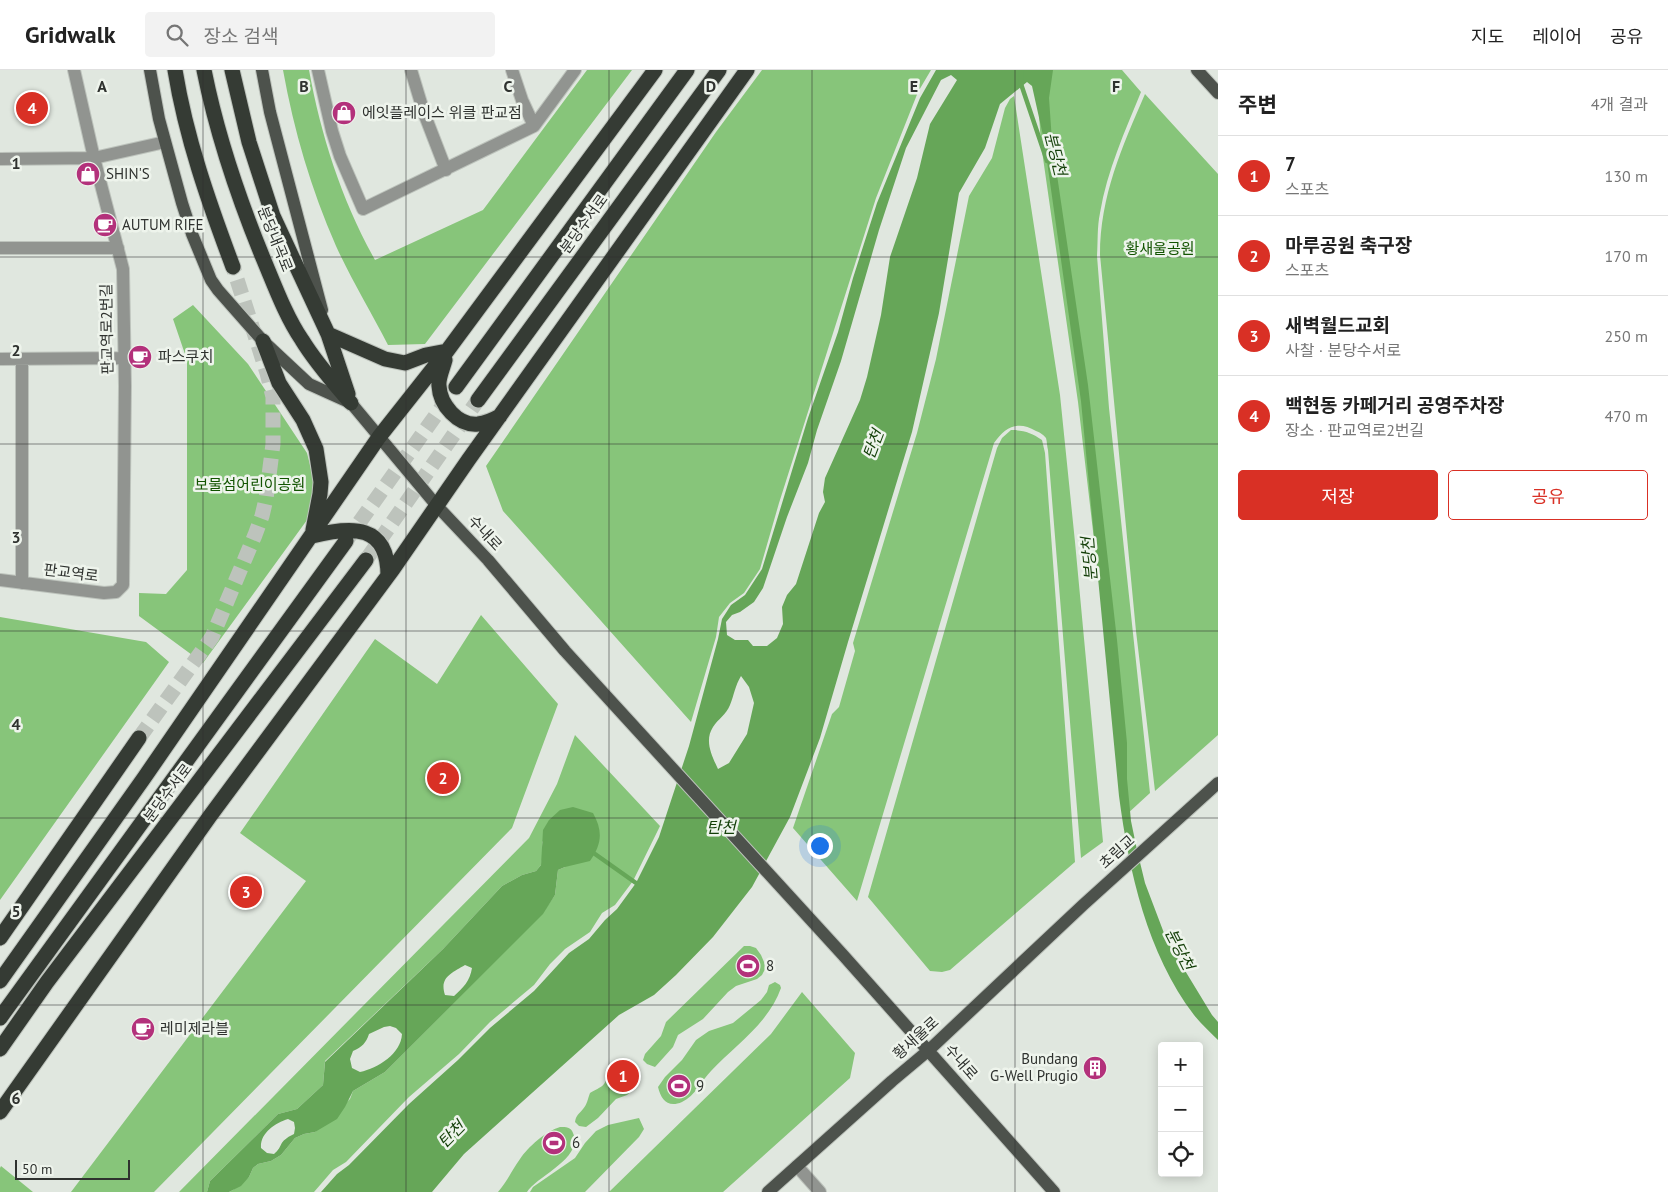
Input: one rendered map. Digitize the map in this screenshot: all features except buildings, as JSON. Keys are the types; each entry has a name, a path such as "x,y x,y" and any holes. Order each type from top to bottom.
{"highway":[{"path":"175,70 190,140 205,192 233,267"},
{"name":"분당내곡로","path":"204,70 232,173 268,271 300,338 312,356 351,403"},
{"name":"분당내곡로","path":"232,70 249,142 274,216 328,334 351,403"},
{"path":"0,981 144,778 379,438 448,351 655,70"},
{"name":"분당수서로","path":"456,387 687,70"},
{"name":"분당수서로","path":"478,400 719,70"},
{"path":"0,1112 210,816 388,576 469,458 747,70"},
{"path":"328,334 385,359 405,363 448,351"},
{"path":"263,341 279,383 303,420 316,449 320,488 312,536"},
{"path":"448,351 438,385 441,399 448,409 468,423 488,422 500,416"},
{"path":"312,536 344,530 376,538 383,546 388,561 388,576"},
{"name":"분당수서로","path":"0,1018 346,541"},
{"name":"분당수서로","path":"0,1048 47,982 366,560"},
{"path":"0,938 139,738"}],"main road":[{"path":"150,70 165,142 192,234 211,280 263,341 309,384 351,403"},
{"path":"262,70 270,112 328,334"},
{"path":"1197,70 1218,93"},
{"name":"분당내곡로","path":"351,403 379,438"},
{"name":"수내로","path":"379,438 437,506 488,560 565,652 843,955 1054,1192"},
{"name":"초림교","path":"1083,905 1218,783"},
{"name":"황새울로","path":"768,1192 929,1050 1083,905"}],"street":[{"name":"판교역로2번길","path":"74,70 94,158 123,269 122,585 116,592"},
{"path":"318,70 332,131 340,156 363,209 534,126 575,70"},
{"path":"411,70 421,105 446,170"},
{"path":"512,70 522,100 534,126"},
{"path":"0,159 94,158 165,142"},
{"path":"0,248 118,248"},
{"path":"0,359 124,358"},
{"name":"판교역로","path":"22,359 22,584"},
{"name":"판교역로","path":"0,580 104,593 116,592"},
{"path":"797,1166 820,1192"}],"green space":[{"path":"283,70 309,70 326,144 334,168 352,215 375,260 483,210 587,70 632,70 425,344 388,345 342,258 327,225 298,137"},
{"path":"762,70 931,70 918,92 876,198 779,503 760,569 744,593 730,603 719,617 716,637 691,722 503,511 486,466 716,132"},
{"path":"1045,70 1122,70 1141,92 1117,151 1107,182 1099,218 1097,256 1109,408 1150,793 1126,815 1078,402 1041,144 1038,100"},
{"name":"황새울공원","path":"1145,94 1218,174 1218,735 1155,791 1136,631 1100,255 1101,233 1108,192 1128,133"},
{"path":"1014,96 1060,395 1103,842 1081,858 1046,438 1023,426 1012,427 998,437 994,443 857,901 793,828 832,714 839,707 855,651 853,643 917,433 936,359 969,196 992,158 1005,108"},
{"name":"보물섬어린이공원","path":"193,305 248,364 307,453 313,477 314,492 307,520 203,663 139,616 139,593 166,594 187,570 187,360 173,319"},
{"path":"1011,430 1028,432 1035,435 1042,440 1045,453 1075,862 950,970 942,972 930,971 868,897 997,448 1002,438"},
{"path":"481,615 558,704 512,828 154,1192 71,1192 306,881 240,833 375,639 437,684"},
{"path":"0,617 146,642 169,662 0,900"},
{"path":"575,735 660,826 633,881 615,905 602,913 590,932 565,949 550,964 534,985 490,1022 459,1054 409,1097 346,1162 333,1170 314,1192 229,1192 249,1177 253,1168 258,1164 271,1161 281,1155 295,1138 315,1132 350,1099 353,1091 385,1072 542,914 555,895 558,870 565,867 542,841 543,854 541,865 536,871 522,875 502,886 443,949 325,1061 323,1085 297,1109 278,1114 210,1181 207,1192 179,1192 529,838 557,784"},
{"path":"744,946 756,948 761,955 765,969 762,975 757,979 736,986 728,992 703,1019 678,1035 673,1047 655,1067 647,1064 643,1060 645,1054 661,1036 666,1022"},
{"path":"775,982 781,988 776,1001 760,1023 711,1071 691,1096 677,1104 666,1102 661,1096 658,1087 682,1060 696,1040 709,1031 733,1023 761,1000 767,992 769,985"},
{"path":"802,992 855,1053 850,1078 723,1192 609,1192 771,1034"},
{"path":"627,1061 634,1063 637,1069 638,1080 634,1089 627,1095 616,1099 598,1118 586,1127 579,1126 575,1120 586,1106 590,1093 604,1084 617,1064"},
{"path":"639,1118 644,1129 639,1137 585,1192 530,1192 533,1187 575,1158 596,1131 608,1125"},
{"path":"560,1127 570,1128 575,1142 572,1151 566,1158 527,1192 498,1192 528,1150 543,1136"},
{"path":"1,1166 33,1192 0,1192"}],"water":[{"name":"탄천","path":"936,70 1053,70 1049,98 1052,141 1088,385 1117,640 1127,743 1127,779 1131,821 1145,883 1167,941 1218,1022 1218,1040 1194,1015 1164,965 1143,911 1128,854 1119,796 1081,401 1044,140 1032,86 1027,82 1000,104 985,148 959,193 939,313 912,432 820,738 790,817 752,887 713,937 676,975 654,995 619,1015 464,1154 432,1192 321,1192 409,1104 490,1028 534,991 569,953 589,939 617,909 636,883 659,837 689,746 722,619 731,605 745,595 762,569 877,203 920,98","holes":["951,75 957,80 930,124 917,178 890,257 881,315 860,400 825,478 823,492 825,502 819,513 796,584 787,595 782,607 783,624 777,638 767,646 753,646 748,640 735,640 727,635 726,622 732,615 754,602 763,588 808,463 906,148 941,80","741,676 749,687 754,703 747,734 729,763 718,769 710,748 710,732 728,708"]},
{"path":"573,807 593,813 600,837 597,849 590,861 558,870 555,895 543,914 385,1072 353,1091 337,1119 315,1132 295,1138 281,1155 271,1161 258,1164 253,1168 249,1177 241,1186 229,1192 207,1192 210,1181 278,1114 297,1109 323,1085 325,1062 443,949 502,886 522,875 536,871 541,865 543,830 549,820 560,810","holes":["465,965 472,968 466,984 454,996 445,995 445,980 451,973","384,1027 396,1028 402,1034 398,1048 387,1059 374,1067 360,1072 352,1068 350,1059 353,1051 367,1040 369,1034","288,1119 294,1122 294,1134 285,1139 274,1154 267,1153 261,1148 263,1138 269,1129"]}],"waterway":[{"name":"분당천","path":"1021,70 1021,84 1047,161"},
{"path":"595,854 636,883"}],"tunnel":[{"path":"139,738 212,637 255,535 266,499 273,444 273,397 233,267"},
{"path":"346,541 456,387"},
{"path":"366,560 478,400"}],"place":[{"name":"백현동 카페거리 공영주차장","path":"32,108"},
{"name":"에잇플레이스 위클 판교점","path":"344,113"},
{"name":"SHIN'S","path":"88,174"},
{"name":"AUTUM RIFE","path":"105,225"},
{"name":"파스쿠치","path":"140,357"},
{"name":"마루공원 축구장","path":"443,778"},
{"name":"새벽월드교회","path":"246,892"},
{"name":"8","path":"748,966"},
{"name":"레미제라블","path":"143,1029"},
{"name":"Bundang G-Well Prugio","path":"1095,1068"},
{"name":"7","path":"623,1076"},
{"name":"9","path":"679,1086"},
{"name":"6","path":"554,1143"}]}
